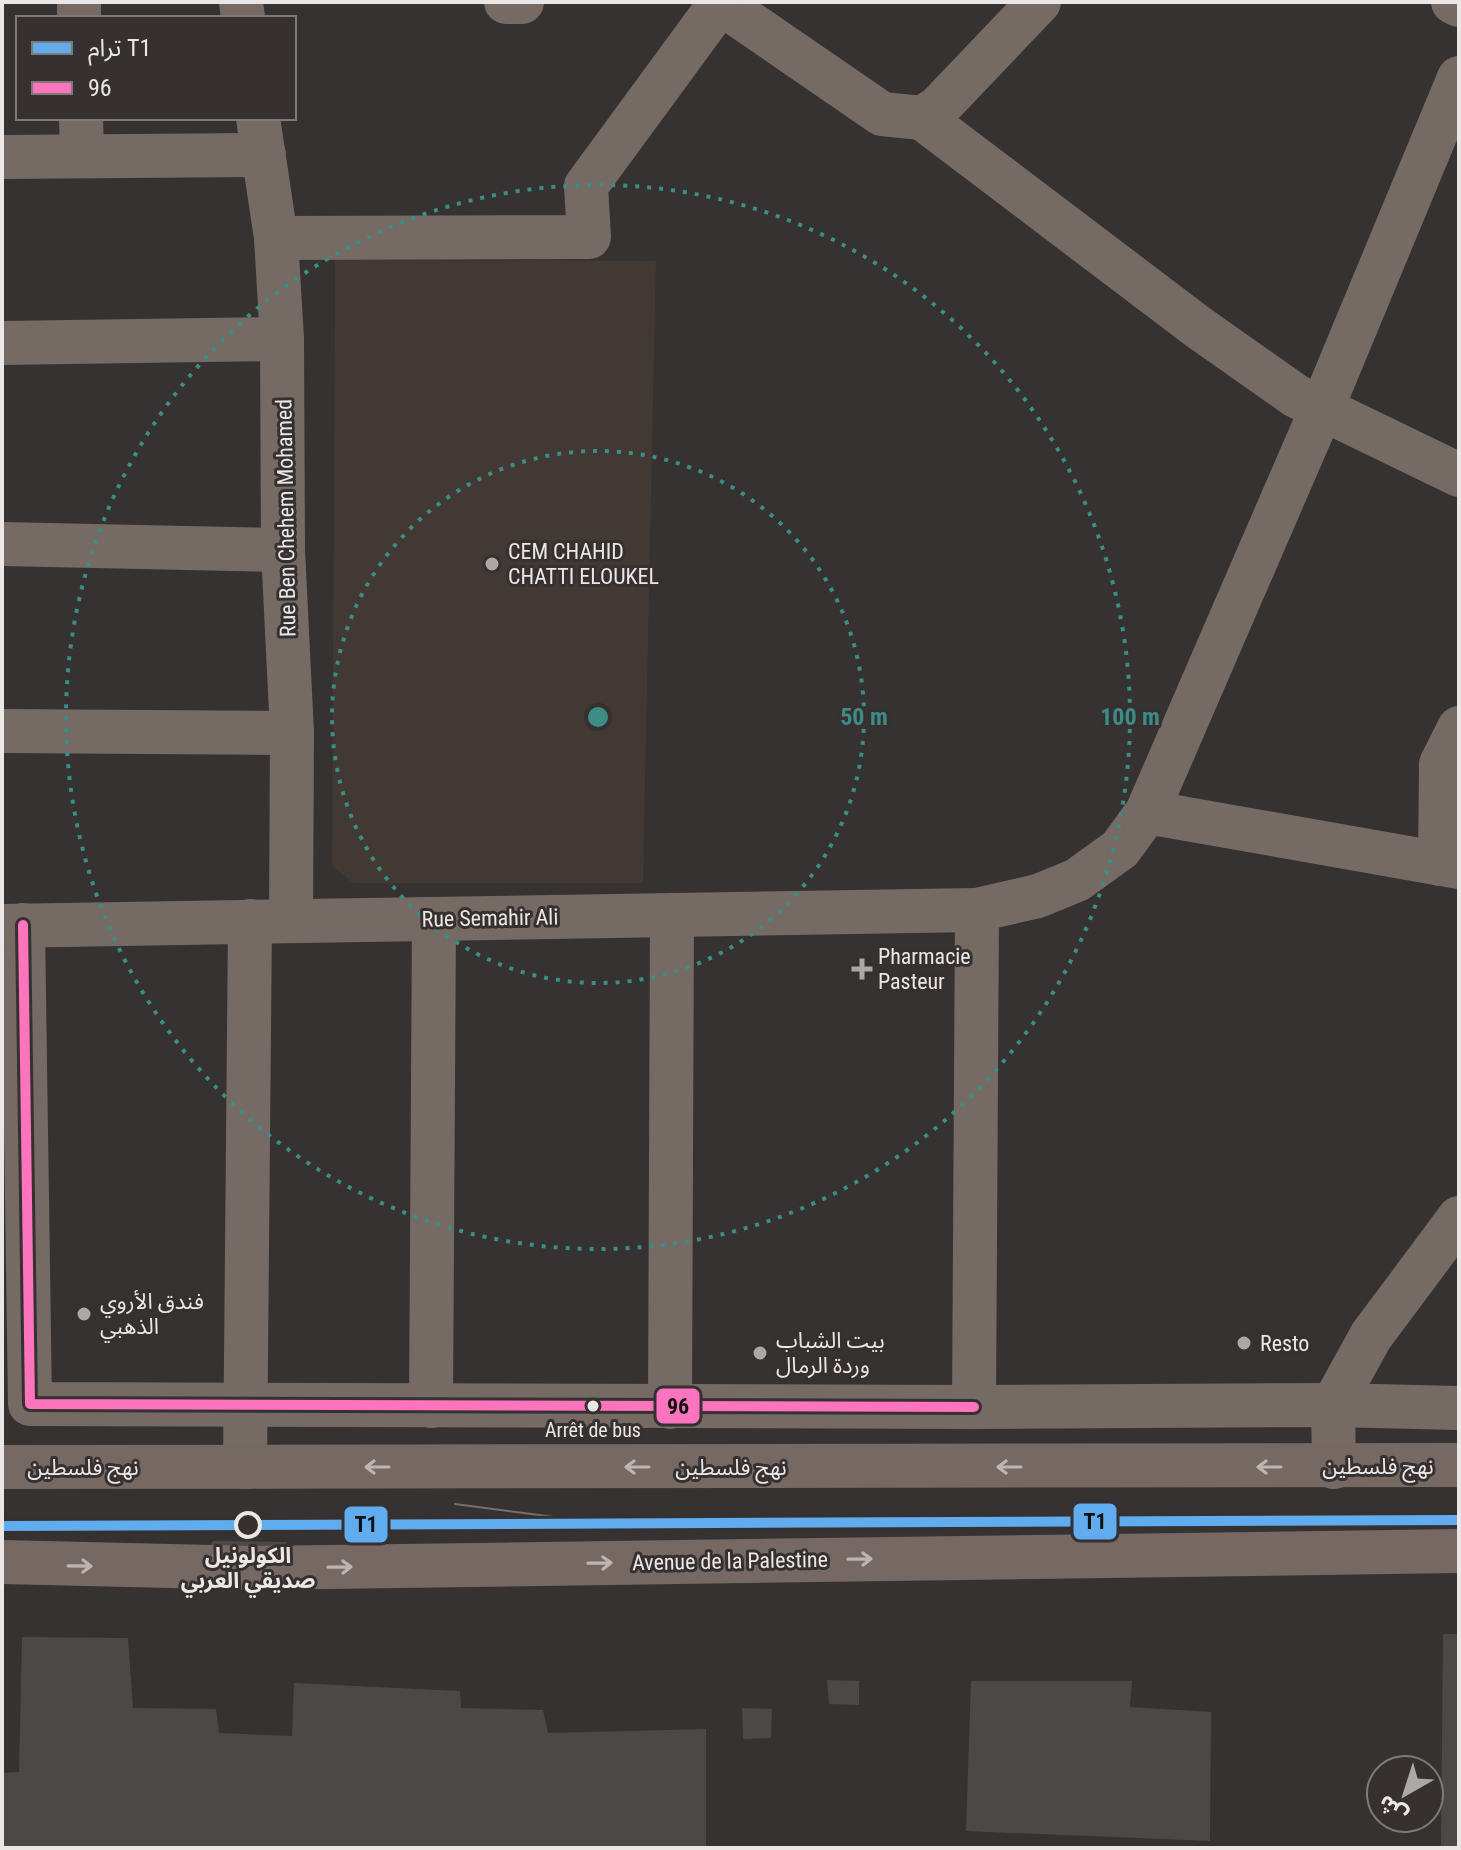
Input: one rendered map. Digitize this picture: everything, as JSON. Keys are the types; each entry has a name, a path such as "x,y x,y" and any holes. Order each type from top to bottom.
{"main road":[{"name":"نهج فلسطين","path":"2,1467 1459,1465"},
{"name":"Avenue de la Palestine","path":"2,1562 254,1568 1459,1551"}],"street":[{"path":"506,2 522,2"},
{"path":"922,118 938,108 1039,2"},
{"path":"1453,2 1459,5"},
{"path":"276,238 589,237 586,186 722,3 882,114 922,118 1198,327 1296,396 1459,475"},
{"name":"Rue Semahir Ali","path":"13,926 977,910 1038,896 1077,880 1120,849 1147,812 1322,408 1459,78"},
{"path":"2,157 82,137 261,136"},
{"name":"Rue Ben Chehem Mohamed","path":"245,1467 245,1404 270,920 292,733 283,550 282,339 276,238 261,136"},
{"path":"2,343 282,339"},
{"path":"2,544 283,550"},
{"path":"1147,812 1449,866 1441,764 1459,728"},
{"path":"2,731 292,733"},
{"path":"974,1407 977,910"},
{"path":"670,1407 672,915"},
{"path":"431,1406 434,919"},
{"path":"13,926 16,1402 670,1407 1333,1405 1459,1408"},
{"path":"1334,1467 1333,1405 1371,1336 1459,1218"},
{"path":"729,1407 730,1467"}],"shaded area":[{"name":"CEM CHAHID CHATTI ELOUKEL","path":"335,260 656,261 643,883 353,883 332,866"}],"building":[{"path":"213,1541 286,1542 288,1548 209,1547"},
{"path":"1443,1634 1459,1634 1459,1848 1441,1848 1441,1834 1445,1834 1445,1754 1442,1754"},
{"path":"22,1637 128,1638 133,1708 216,1709 219,1733 292,1736 294,1683 460,1691 461,1708 543,1710 548,1733 706,1729 706,1846 2,1848 2,1773 19,1772"},
{"path":"827,1680 859,1681 859,1705 829,1704"},
{"path":"971,1681 1132,1681 1130,1707 1211,1712 1210,1841 966,1831"},
{"path":"742,1708 772,1709 771,1738 743,1739"}],"tram line":[{"path":"455,1504 601,1523"},
{"name":"T1","path":"2,1526 1459,1520"}],"transit line":[{"name":"96","path":"23,925 30,1404 974,1407"}],"place":[{"name":"CEM CHAHID CHATTI ELOUKEL","path":"492,564"},
{"name":"Pharmacie Pasteur","path":"862,969"},
{"name":"فندق الأروي الذهبي","path":"84,1314"},
{"name":"Resto","path":"1244,1343"},
{"name":"بيت الشباب وردة الرمال","path":"760,1353"},
{"name":"Arrêt de bus","path":"593,1406"},
{"name":"الكولونيل صديقي العربي","path":"248,1525"}]}
